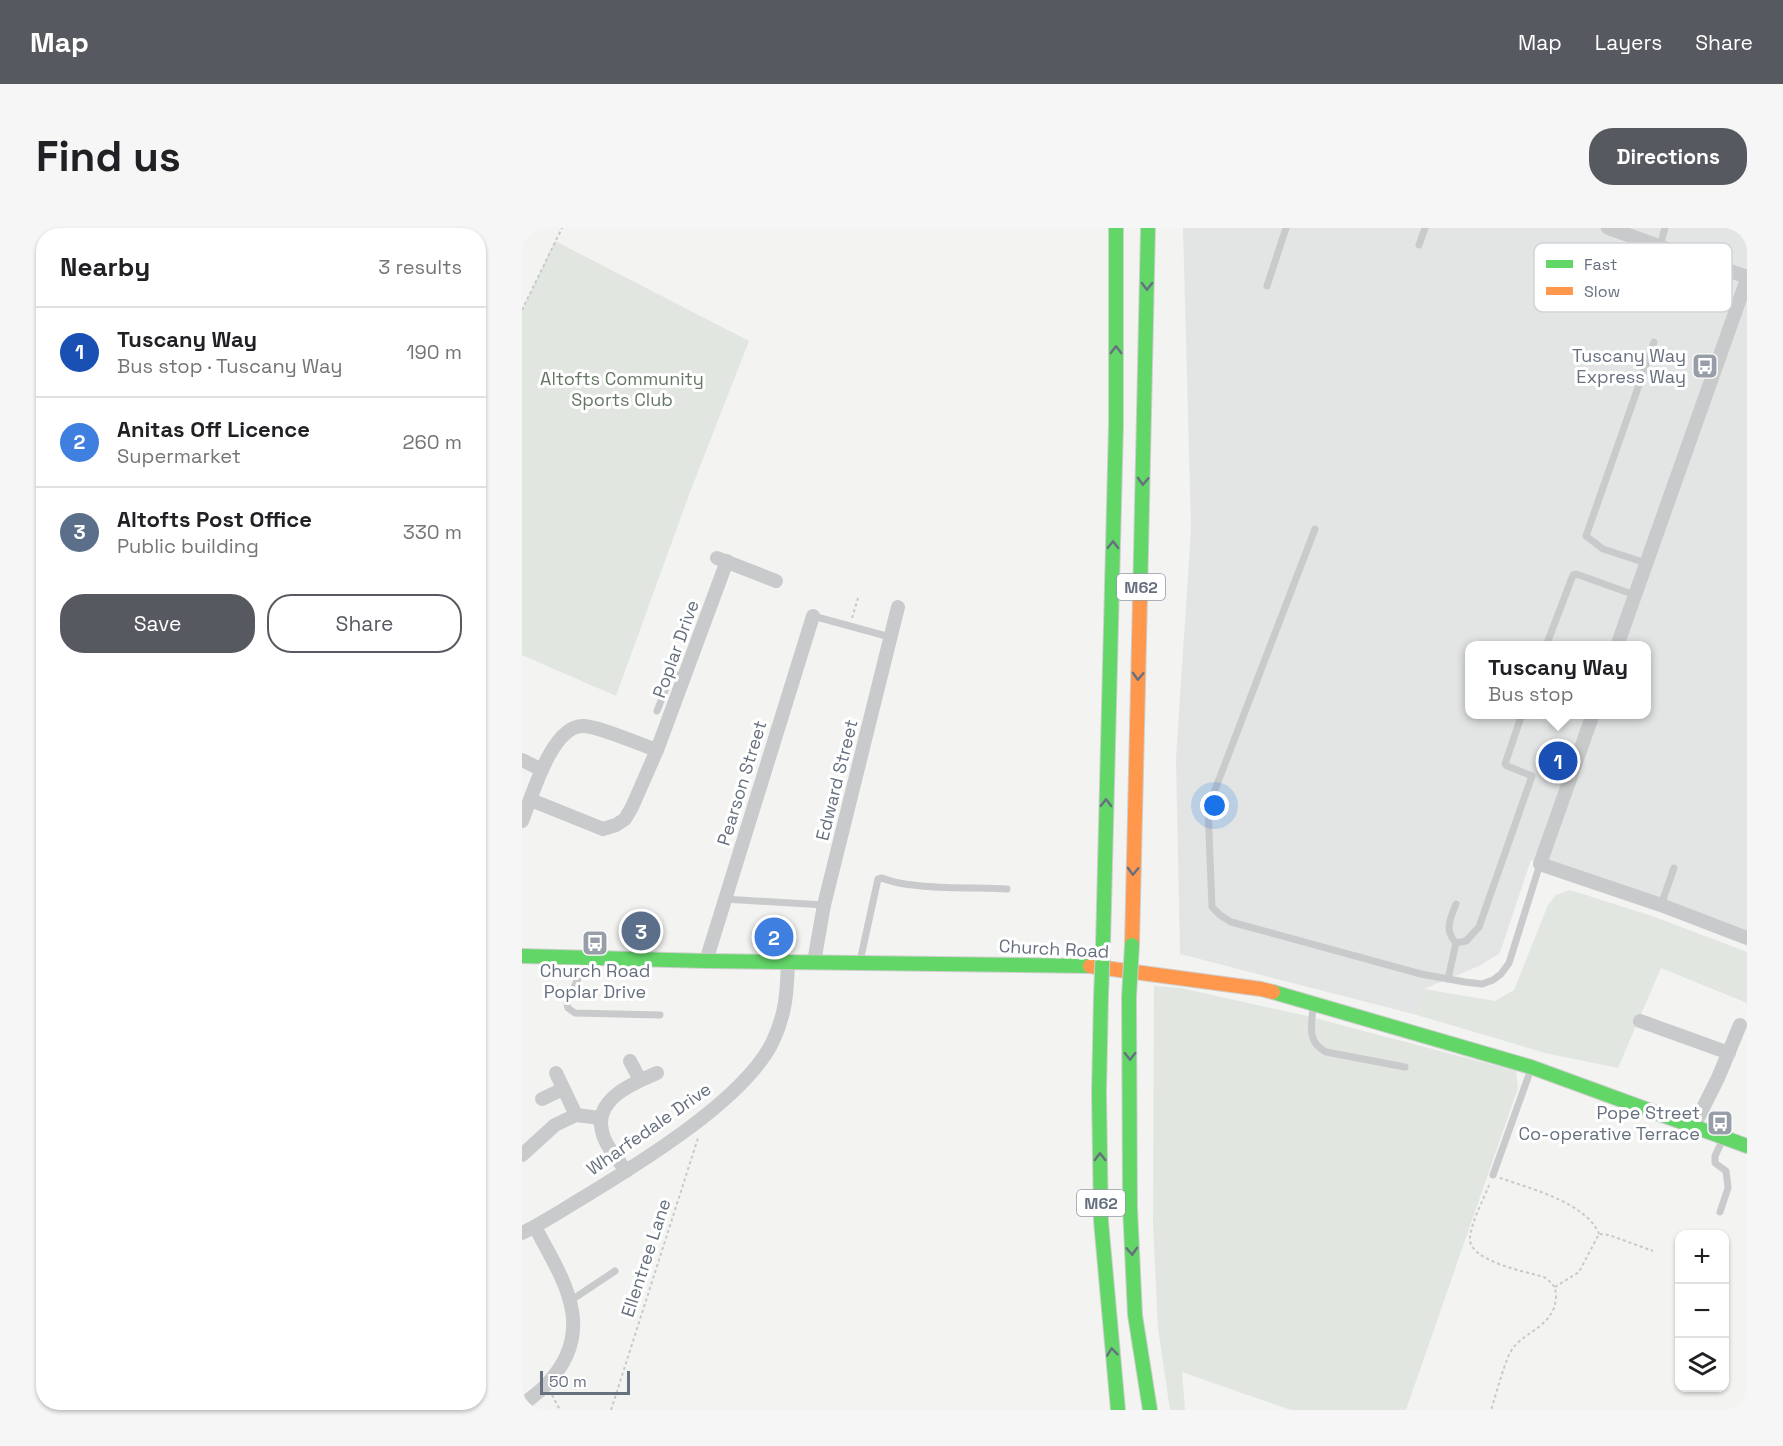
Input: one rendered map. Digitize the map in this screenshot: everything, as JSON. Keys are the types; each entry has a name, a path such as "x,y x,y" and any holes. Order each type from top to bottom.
{"main road":[{"name":"M62","path":"1116,228 1116,425 1099,1093 1101,1221 1118,1410"},
{"name":"M62","path":"1148,228 1129,998 1130,1207 1135,1315 1150,1410"},
{"name":"Church Road","path":"522,956 706,961 1079,965 1261,989 1532,1066 1747,1146"}],"street":[{"path":"1608,228 1651,243"},
{"path":"1618,641 1747,278 1732,272"},
{"name":"Poplar Drive","path":"531,800 603,829 625,819 657,750 684,678 722,559 776,581"},
{"name":"Edward Street","path":"814,962 824,905 898,607"},
{"name":"Pearson Street","path":"706,961 813,616"},
{"path":"1591,719 1540,864 1661,905 1747,938"},
{"path":"522,821 542,770 561,737 571,729 582,726 657,750"},
{"path":"522,760 542,770"},
{"name":"Wharfedale Drive","path":"528,1230 626,1171 706,1114 734,1091 756,1068 772,1042 786,1004 788,962"},
{"path":"1640,1021 1729,1053"},
{"path":"1694,1126 1740,1025"},
{"path":"630,1061 640,1080"},
{"path":"556,1073 576,1115"},
{"path":"626,1171 602,1133 600,1118 605,1107 614,1097 640,1080 657,1073"},
{"path":"542,1099 563,1089"},
{"path":"522,1155 555,1125 576,1115 600,1118"},
{"path":"522,1406 547,1385 562,1364 572,1334 574,1316 560,1273 528,1230"}],"lane":[{"path":"1267,286 1287,228"},
{"path":"1419,245 1425,228"},
{"path":"1661,243 1665,228"},
{"path":"1646,563 1603,549 1586,536 1654,342"},
{"path":"1315,529 1208,808 1212,907 1231,922 1421,974 1482,984 1501,974 1509,963 1540,864"},
{"path":"1547,641 1572,575 1576,574 1635,595"},
{"path":"813,616 890,637"},
{"path":"657,711 672,673 684,678"},
{"path":"1456,904 1448,926 1451,939 1456,943 1466,941 1479,927 1532,776 1505,764 1520,719"},
{"path":"1661,905 1674,868"},
{"path":"859,963 878,879 882,878 888,882 906,885 1006,889"},
{"path":"724,899 824,905"},
{"path":"1448,979 1456,943"},
{"path":"587,958 567,1003 568,1008 575,1013 660,1015"},
{"path":"1313,1004 1312,1039 1318,1048 1326,1052 1405,1067"},
{"path":"1493,1175 1532,1066"},
{"path":"1720,1212 1728,1182 1726,1171 1715,1163 1715,1156 1724,1137"},
{"path":"570,1301 615,1271"}],"path":[{"path":"522,310 562,228"},
{"path":"850,625 859,595"},
{"name":"Ellentree Lane","path":"611,1410 698,1137"},
{"path":"1491,1410 1511,1350 1540,1327 1549,1316 1555,1302 1555,1287 1544,1277 1485,1259 1476,1252 1471,1244 1473,1227 1493,1175 1572,1206 1592,1224 1599,1234 1609,1235 1653,1251"},
{"path":"1555,1287 1579,1272 1599,1234"}],"shaded area":[{"path":"1183,228 1747,228 1747,938 1531,860 1500,953 1479,966 1424,989 1417,1015 1180,954 1176,759 1191,529"}],"green space":[{"name":"Altofts Community Sports Club","path":"555,241 749,341 690,492 616,696 522,655 522,310"},
{"path":"1570,890 1652,916 1747,952 1747,1003 1661,968 1618,1068 1545,1053 1417,1015 1424,989 1495,1001 1514,990 1548,905 1556,895"},
{"path":"1154,986 1181,988 1303,1015 1516,1071 1518,1088 1406,1410 1291,1410 1182,1372 1185,1410 1170,1410 1158,1328 1153,1222"}],"traffic: fast":[{"path":"1103,945 1116,425 1116,228"},
{"path":"1140,598 1148,228"},
{"path":"1101,996 1103,945"},
{"path":"1129,997 1132,945"},
{"path":"522,956 1090,966"},
{"path":"1273,992 1531,1067 1747,1146"},
{"path":"1101,996 1099,1093 1101,1221 1118,1410"},
{"path":"1129,997 1130,1207 1135,1315 1150,1410"}],"traffic: slow":[{"path":"1132,945 1140,598"},
{"path":"1090,966 1273,992"}],"place":[{"name":"Tuscany Way Express Way","path":"1705,366"},
{"name":"Tuscany Way","path":"1558,761"},
{"name":"Altofts Post Office","path":"641,931"},
{"name":"Anitas Off Licence","path":"774,937"},
{"name":"Church Road Poplar Drive","path":"595,943"},
{"name":"Pope Street Co-operative Terrace","path":"1720,1123"}]}
